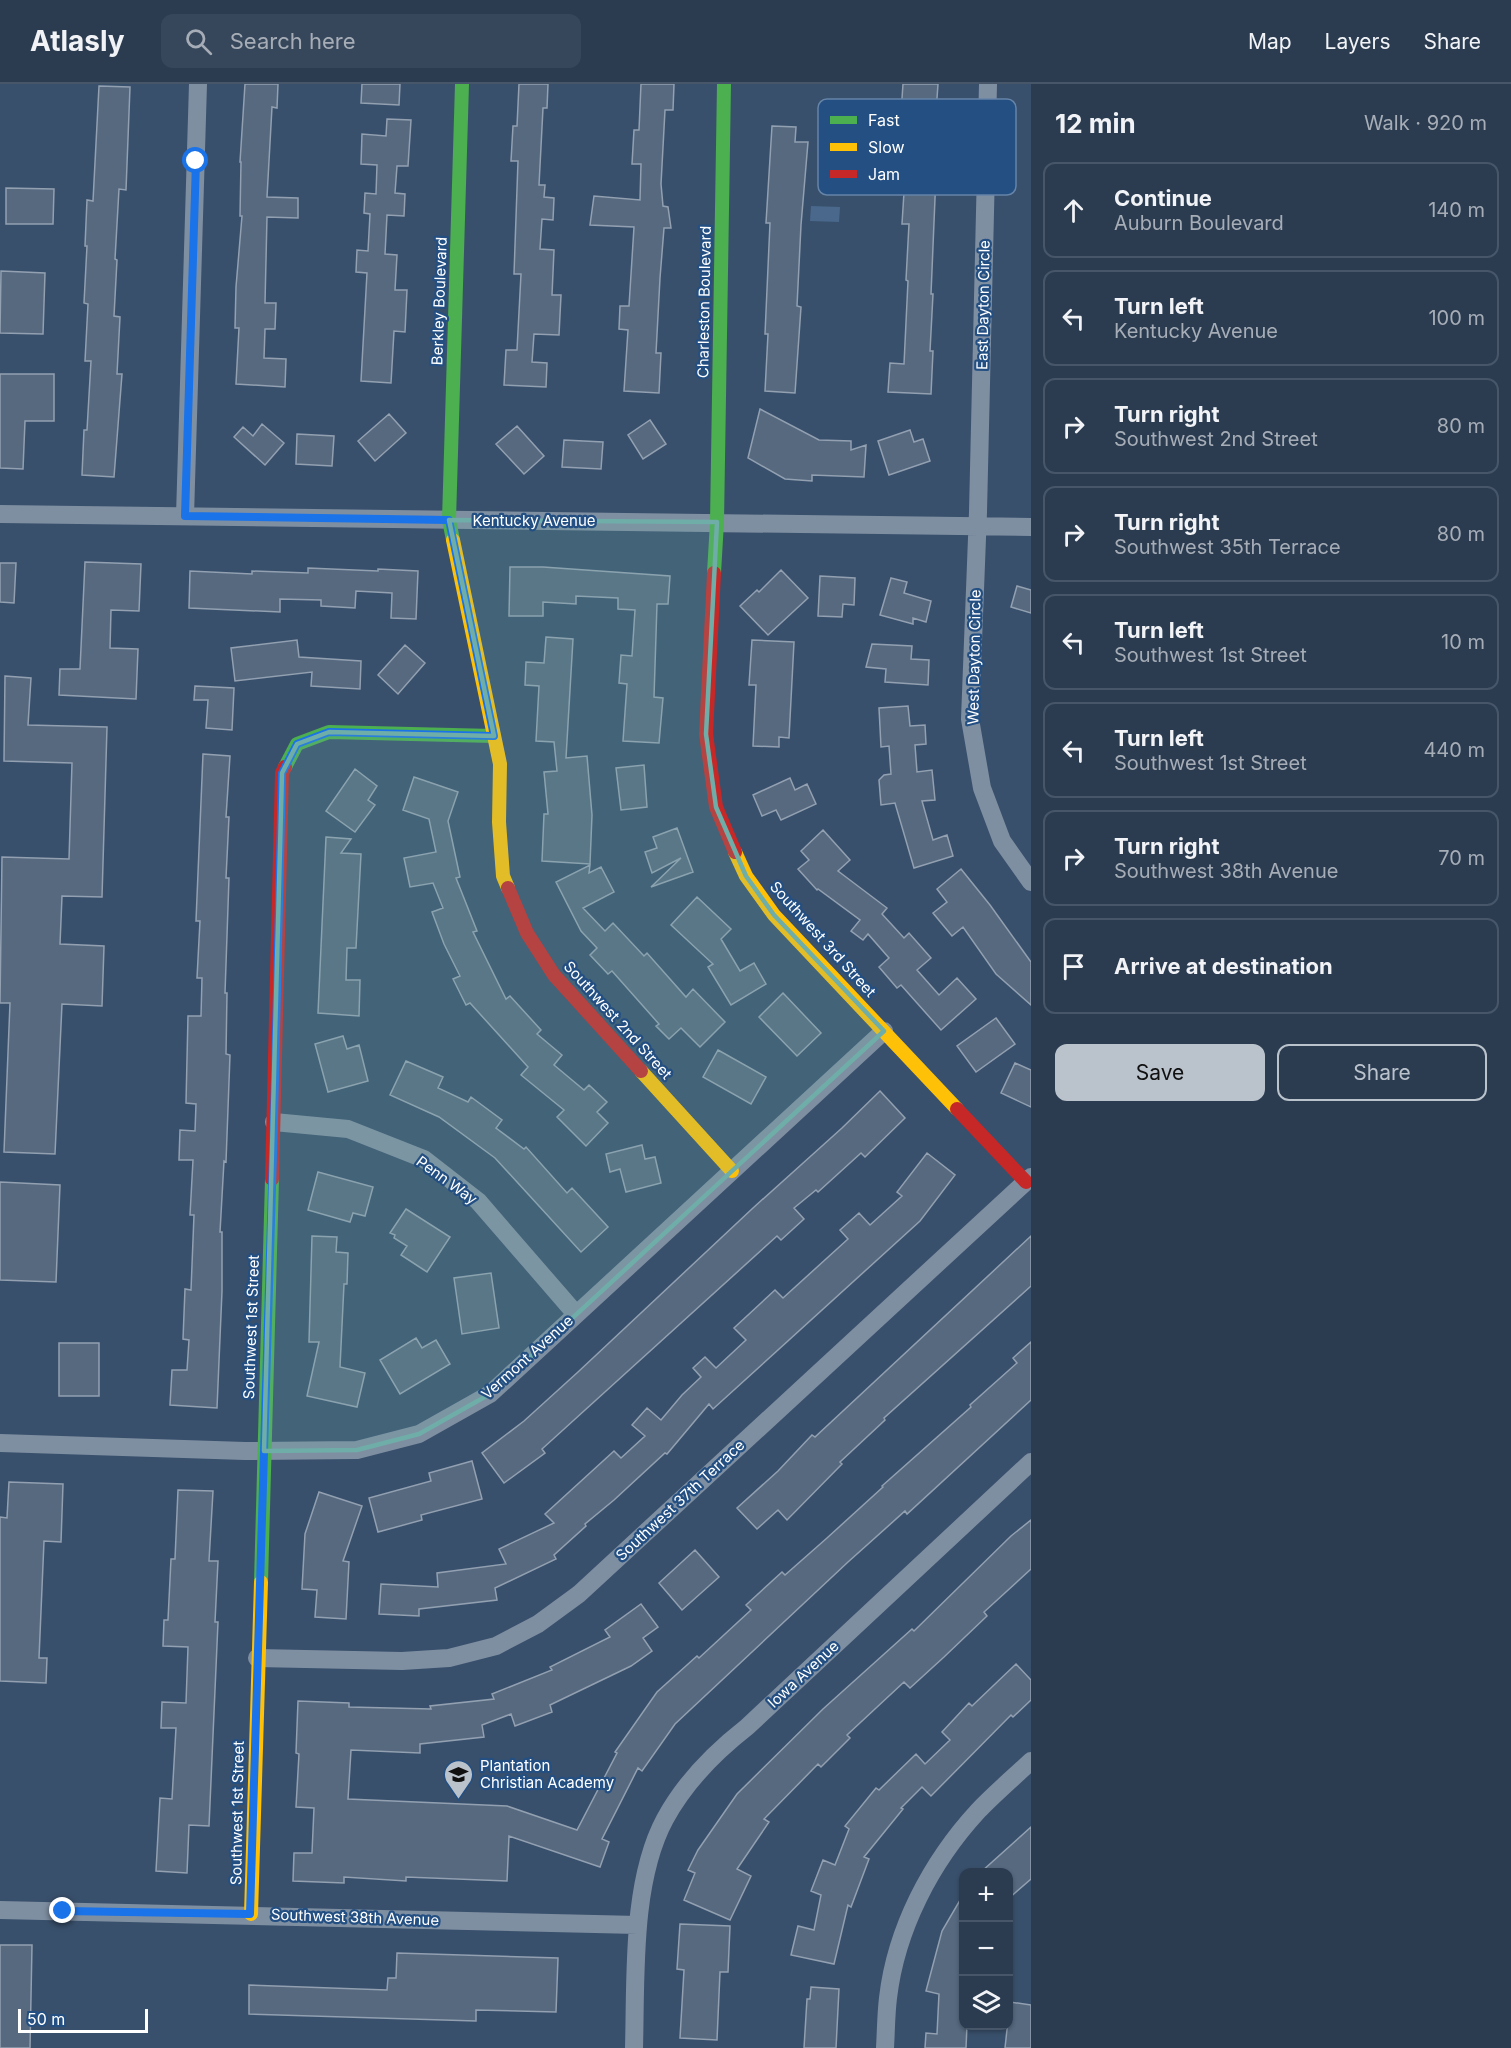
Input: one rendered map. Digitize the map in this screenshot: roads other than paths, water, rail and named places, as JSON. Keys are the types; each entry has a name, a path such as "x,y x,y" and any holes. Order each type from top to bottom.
{"street":[{"path":"185,516 198,84"},
{"name":"Berkley Boulevard","path":"449,520 462,84"},
{"name":"Charleston Boulevard","path":"717,522 724,84"},
{"name":"East Dayton Circle","path":"988,84 988,99"},
{"name":"East Dayton Circle","path":"977,526 985,195"},
{"name":"Kentucky Avenue","path":"0,514 1031,527"},
{"name":"Southwest 2nd Street","path":"449,520 500,764 499,822 503,876 526,933 554,975 732,1171"},
{"name":"Southwest 3rd Street","path":"717,522 706,734 716,807 746,876 774,915 1028,1179"},
{"name":"West Dayton Circle","path":"977,526 970,719 982,788 1002,841 1031,882"},
{"name":"Southwest 1st Street","path":"250,1914 282,773 297,744 329,732 494,736"},
{"name":"Vermont Avenue","path":"0,1443 264,1451 357,1450 420,1434 490,1394 575,1313 884,1031"},
{"name":"Penn Way","path":"274,1122 348,1129 424,1159 478,1201 575,1313"},
{"name":"Southwest 37th Terrace","path":"257,1658 402,1661 449,1658 496,1646 538,1624 579,1594 1028,1179"},
{"name":"Iowa Avenue","path":"634,2048 638,1925 647,1866 665,1820 691,1781 719,1749 747,1727 1031,1462"},
{"path":"885,2048 888,1997 897,1953 918,1896 944,1852 978,1811 1031,1761"},
{"name":"Southwest 38th Avenue","path":"0,1910 250,1914 638,1925"}],"water":[{"path":"811,206 840,207 839,222 810,221"}],"place":[{"name":"Plantation Christian Academy","path":"459,1800"}]}
